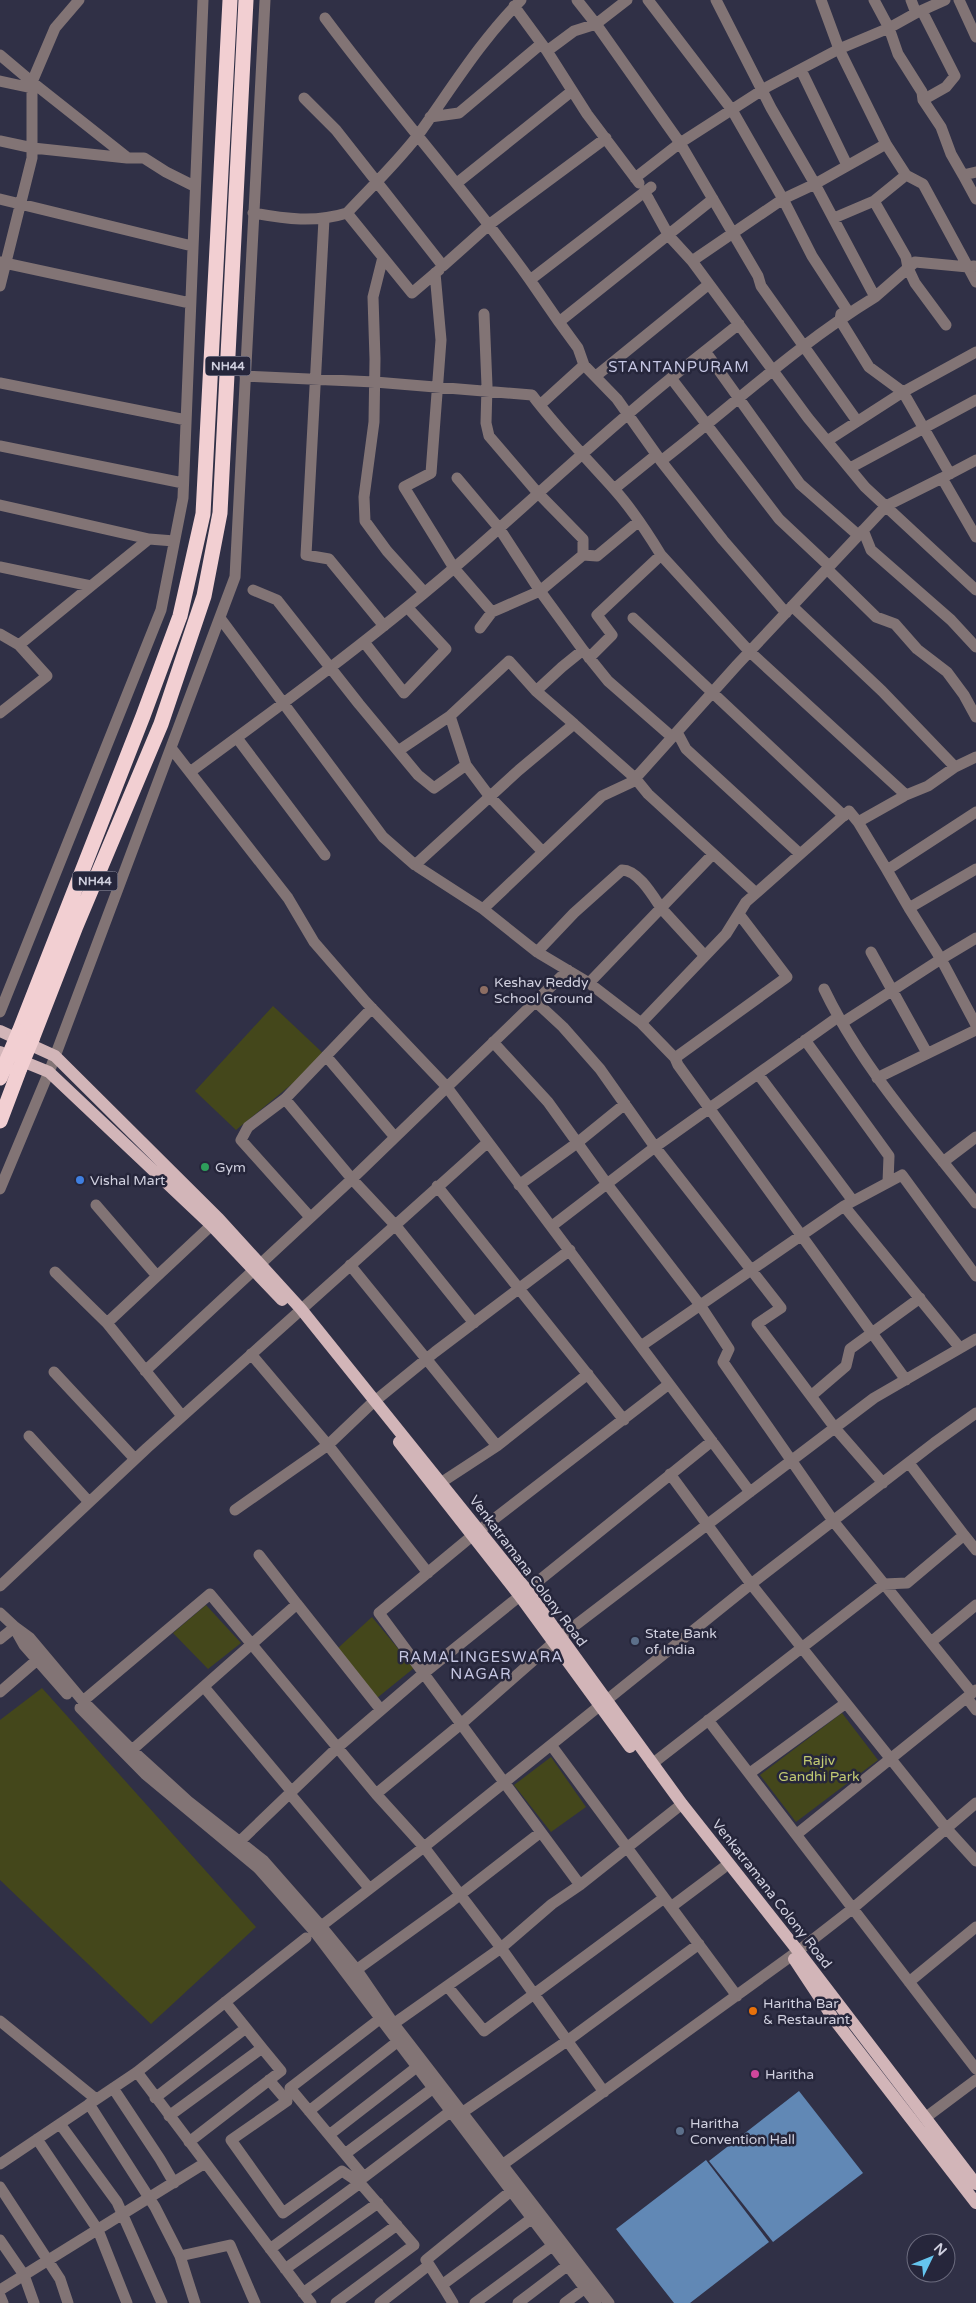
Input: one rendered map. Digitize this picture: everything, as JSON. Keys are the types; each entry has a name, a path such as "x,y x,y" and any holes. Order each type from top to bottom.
{"highway":[{"name":"NH44","path":"0,1121 20,1068 25,1036 180,616 203,514 230,0"},
{"name":"NH44","path":"0,1078 4,1055 25,1036 76,926 161,724 204,596 220,513 246,0"}],"main road":[{"name":"Venkatramana Colony Road","path":"0,1031 55,1056 257,1266 442,1482 476,1534 523,1592 602,1702 652,1764 679,1806 976,2184"},
{"path":"4,1055 49,1072 215,1222"},
{"path":"373,1403 476,1534"},
{"path":"602,1702 723,1868 795,1954 833,2018 976,2203"}],"street":[{"path":"0,286 3,262 20,203 32,148 32,85 55,28 79,0"},
{"path":"0,1012 161,610 183,498 194,186 203,0"},
{"path":"0,1189 49,1072 235,577 265,0"},
{"path":"577,0 680,143 733,232 762,286 803,347 857,421"},
{"path":"430,117 459,113 544,48 574,32 596,24 627,0"},
{"path":"648,0 732,110 783,199 812,256 840,300 845,316 869,367 903,392 924,428 976,538"},
{"path":"716,0 762,90 834,218 875,297"},
{"path":"821,0 839,49 886,144 906,175 922,184 972,266 976,282"},
{"path":"874,0 889,28 898,54 922,92 923,100 941,127 951,154 976,200"},
{"path":"911,0 955,76 946,87 923,100"},
{"path":"635,178 680,143 762,90 839,49 889,28 945,0"},
{"path":"959,0 976,37"},
{"path":"253,214 293,220 324,219 347,213 418,135 456,79 518,3 544,48 587,114 647,192 668,235 692,261 827,440 865,486 976,590"},
{"path":"325,18 368,76 490,224 578,348 584,365 617,399 658,458 723,540 789,609 888,697 955,767"},
{"path":"0,55 32,85 128,158"},
{"path":"800,70 847,165"},
{"path":"0,81 32,85"},
{"path":"456,183 572,91"},
{"path":"304,98 336,130 377,180 439,270 441,340 431,474 404,488 454,568 492,612"},
{"path":"347,213 412,293 490,224 606,138"},
{"path":"0,141 32,148 144,158 194,186"},
{"path":"692,261 783,199 815,184 886,144"},
{"path":"963,175 976,172"},
{"path":"834,218 874,201 906,175"},
{"path":"530,280 647,192"},
{"path":"559,322 713,199"},
{"path":"0,200 20,203 192,246"},
{"path":"874,201 906,257 908,268 915,283 946,325"},
{"path":"219,210 236,211"},
{"path":"324,219 306,555 329,559 384,626"},
{"path":"383,257 373,297 374,422 364,497 365,521 387,551 424,592"},
{"path":"3,262 190,303"},
{"path":"614,489 707,425 774,369 845,316 875,297 914,262 972,266"},
{"path":"596,376 708,284"},
{"path":"484,314 486,423 489,436 537,492 583,539 583,555"},
{"path":"190,772 332,668 384,626 454,568 537,492 627,414 739,324"},
{"path":"705,351 800,484 861,532 871,550 944,614 976,646"},
{"path":"827,440 903,392 976,352"},
{"path":"540,405 584,365"},
{"path":"245,376 375,382 532,395 581,454 614,489 639,521 661,555 750,651 906,795"},
{"path":"671,378 779,519 876,617 895,624 917,649 946,672 964,695 976,717"},
{"path":"0,383 186,420"},
{"path":"850,468 976,400"},
{"path":"0,446 183,482"},
{"path":"483,909 602,796 632,782 636,778 750,651 886,506 976,460"},
{"path":"457,478 499,528 540,591 608,681 674,734 686,749 799,854"},
{"path":"0,505 149,538 174,541"},
{"path":"480,628 492,612 540,591 583,555 596,556 639,521"},
{"path":"19,645 149,538"},
{"path":"536,691 562,667 586,654 612,635 597,615 661,555"},
{"path":"0,567 91,586"},
{"path":"253,590 278,600 359,704 418,775 434,788 466,765"},
{"path":"364,642 404,693 446,649 407,607"},
{"path":"220,618 383,837 414,865 483,909 537,952 589,983 641,1023 675,1058 678,1065 906,1380"},
{"path":"633,618 844,816"},
{"path":"0,634 19,645 46,676 0,713"},
{"path":"398,751 450,716 509,661 536,691 636,778 648,794 756,893"},
{"path":"450,716 466,765 490,797 543,852"},
{"path":"414,865 574,724"},
{"path":"237,738 325,855"},
{"path":"171,748 288,898 314,942 372,1008 446,1086 750,1492"},
{"path":"858,822 906,795 928,786 955,767 976,756"},
{"path":"641,1023 726,934 746,902 849,811 858,822 940,959 976,1025"},
{"path":"886,870 976,812"},
{"path":"589,983 714,854"},
{"path":"909,908 976,869"},
{"path":"537,952 588,900 622,870 627,870 634,875 705,956"},
{"path":"675,1058 787,977 738,914"},
{"path":"552,1226 655,1147 805,1040 892,991 976,938"},
{"path":"871,952 927,1053"},
{"path":"146,1371 352,1179 394,1136 568,970"},
{"path":"824,989 840,1020 877,1078 943,1162 975,1198"},
{"path":"535,1001 563,1027 600,1069 655,1147 781,1308 757,1324 835,1428 883,1483"},
{"path":"310,1217 241,1140 248,1127 285,1099 372,1008"},
{"path":"877,1078 976,1030"},
{"path":"805,1040 889,1156 888,1182"},
{"path":"493,1042 548,1102 607,1184 700,1305 729,1349 723,1362 834,1522 972,1694 976,1710"},
{"path":"326,1056 394,1136"},
{"path":"758,1074 848,1204 960,1348"},
{"path":"285,1099 352,1179 396,1226 474,1323"},
{"path":"519,1185 577,1143 625,1104"},
{"path":"943,1162 976,1137"},
{"path":"0,1586 182,1416 488,1142"},
{"path":"641,1346 848,1204 902,1175 976,1276"},
{"path":"437,1186 624,1420"},
{"path":"96,1205 157,1276"},
{"path":"107,1323 215,1222"},
{"path":"235,1510 328,1445 373,1403 428,1358 570,1250"},
{"path":"350,1265 428,1358 497,1446"},
{"path":"55,1272 107,1323 182,1416"},
{"path":"811,1396 846,1366 850,1349 920,1298"},
{"path":"376,1794 461,1724 556,1640 750,1492 874,1398 976,1339"},
{"path":"251,1354 328,1445 428,1573"},
{"path":"54,1372 135,1459"},
{"path":"442,1482 497,1446 588,1374"},
{"path":"580,1885 379,1613 476,1534 669,1384"},
{"path":"0,2164 136,2072 424,1846 751,1584 976,1413"},
{"path":"29,1436 89,1502"},
{"path":"235,1845 338,1747 423,1674 712,1441"},
{"path":"652,1764 884,1584 907,1583 971,1541 909,1463"},
{"path":"670,1474 751,1584 802,1649 946,1828 976,1861"},
{"path":"259,1555 381,1710"},
{"path":"83,1701 210,1594 376,1794 424,1846 459,1895 501,1948 604,2092"},
{"path":"132,1750 297,1604"},
{"path":"931,1642 976,1605"},
{"path":"0,1613 14,1627 30,1638 83,1701 181,1800"},
{"path":"0,1639 14,1627"},
{"path":"14,1627 24,1645 83,1712 145,1774 181,1800 235,1845 263,1860 283,1890 307,1916 314,1932 353,1973 387,2023 420,2065 432,2088 499,2167 609,2303"},
{"path":"0,1692 37,1660"},
{"path":"204,1687 370,1888"},
{"path":"797,1834 972,1694"},
{"path":"750,1773 846,1703"},
{"path":"708,1720 976,2069"},
{"path":"551,1745 737,1996"},
{"path":"499,2167 795,1954 852,1909 976,1803"},
{"path":"451,2111 364,2177 290,2088 387,2023 448,1987 501,1948 552,1904 580,1885 679,1806"},
{"path":"353,1973 541,1832"},
{"path":"448,1987 484,2031 668,1902 723,1868"},
{"path":"909,1982 976,1927"},
{"path":"463,2112 567,2041 698,1944"},
{"path":"189,2142 281,2071 225,2002"},
{"path":"0,2021 92,2102 150,2198 180,2256 195,2303"},
{"path":"387,2023 397,2042 463,2112 531,2220 596,2303"},
{"path":"155,2098 246,2028"},
{"path":"309,2111 397,2042"},
{"path":"169,2116 262,2048"},
{"path":"329,2135 420,2065"},
{"path":"136,2072 311,2303"},
{"path":"269,2080 288,2101 231,2140 283,2213 342,2171 360,2183 414,2245 336,2303"},
{"path":"925,2118 976,2080"},
{"path":"113,2088 174,2183"},
{"path":"345,2154 432,2088"},
{"path":"60,2124 117,2202 162,2303"},
{"path":"37,2139 98,2230 127,2303"},
{"path":"0,2290 205,2163"},
{"path":"270,2249 360,2183"},
{"path":"0,2187 60,2279 68,2303"},
{"path":"452,2303 426,2260 511,2191"},
{"path":"285,2269 378,2203"},
{"path":"442,2285 531,2220"},
{"path":"303,2294 397,2225"},
{"path":"0,2240 24,2275 34,2303"},
{"path":"180,2256 230,2245 255,2303"},
{"path":"476,2303 552,2246"},
{"path":"380,2303 429,2265"},
{"path":"518,2303 568,2265"},
{"path":"565,2303 585,2288"},
{"path":"0,2296 3,2303"}],"green space":[{"path":"273,1006 326,1056 236,1130 195,1091"},
{"path":"206,1605 241,1643 208,1669 173,1633"},
{"path":"372,1617 414,1668 377,1698 338,1648"},
{"path":"42,1688 256,1927 151,2024 0,1880 0,1720"},
{"name":"Rajiv Gandhi Park","path":"842,1713 878,1760 796,1822 760,1775"},
{"path":"551,1757 586,1807 551,1832 514,1785"}],"water":[{"path":"799,2091 863,2173 773,2242 709,2161"},
{"path":"706,2160 769,2242 690,2303 674,2303 616,2229"}],"place":[{"name":"Keshav Reddy School Ground","path":"484,990"},
{"name":"Gym","path":"205,1167"},
{"name":"Vishal Mart","path":"80,1180"},
{"name":"State Bank of India","path":"635,1641"},
{"name":"Haritha Bar & Restaurant","path":"753,2011"},
{"name":"Haritha","path":"755,2074"},
{"name":"Haritha Convention Hall","path":"680,2131"}],"district":[{"name":"STANTANPURAM","path":"679,367"},
{"name":"RAMALINGESWARA NAGAR","path":"481,1666"}]}
